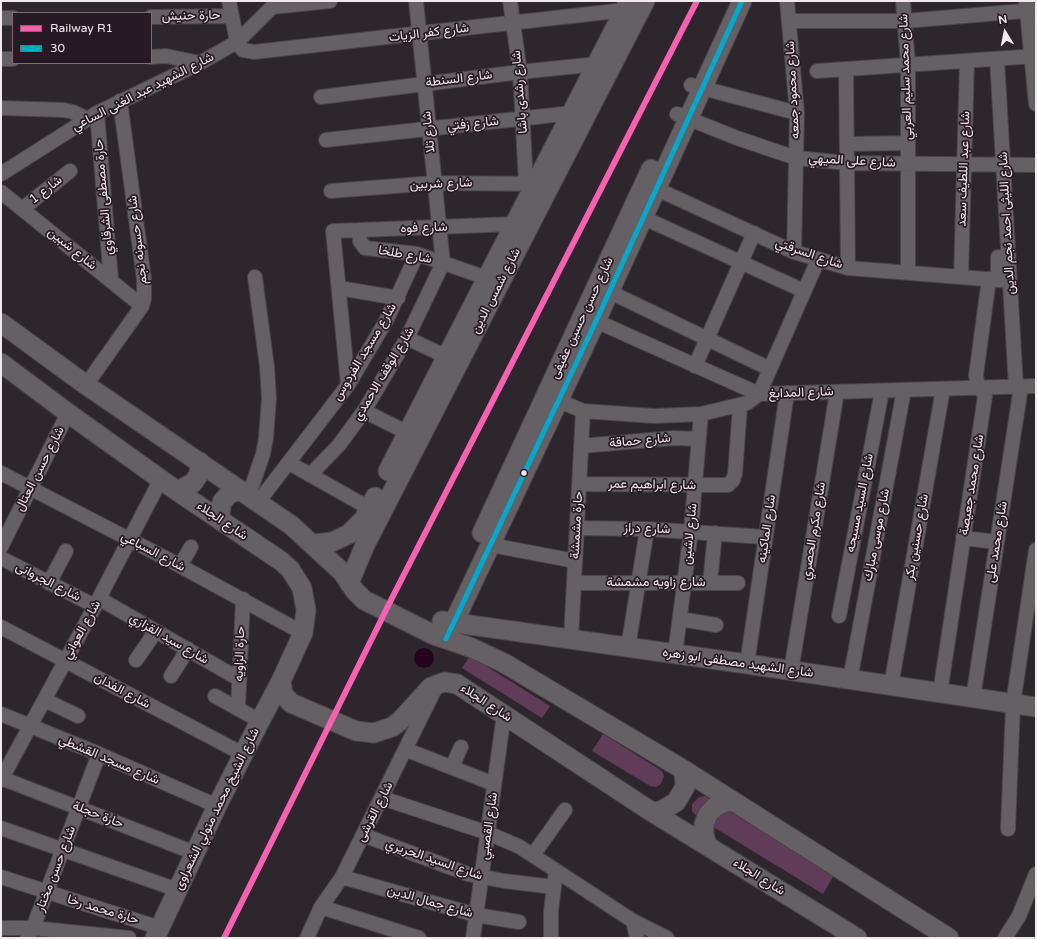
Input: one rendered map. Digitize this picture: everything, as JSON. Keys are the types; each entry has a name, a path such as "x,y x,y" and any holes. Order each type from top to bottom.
{"street":[{"path":"229,1 237,42"},
{"path":"275,4 330,1"},
{"name":"شارع تلا","path":"416,1 443,263"},
{"name":"شارع رشدى باشا","path":"510,1 520,72 523,118 538,184"},
{"name":"شارع شمس الدين","path":"313,544 332,542 349,534 360,524 370,508 515,224 645,1"},
{"name":"شارع حسن حسين عفيفى","path":"697,86 730,1"},
{"name":"شارع حسن حسين عفيفى","path":"444,629 697,86 742,1"},
{"name":"شارع محمود جمعه","path":"787,1 797,112 794,252"},
{"name":"شارع محمد سليم العربي","path":"903,1 908,64 908,272"},
{"name":"شارع الشهيد عبد الغنى الساعي","path":"1,174 92,116 200,63 237,42 275,4"},
{"name":"شارع كفر الزيات","path":"237,42 243,50 254,52 419,35 627,6"},
{"name":"شارع شمس الدين","path":"349,583 365,545 572,113 627,6"},
{"path":"789,21 905,21 1030,7 1033,35 1036,104"},
{"name":"حارة حنيش","path":"152,17 232,16"},
{"path":"1,18 12,18"},
{"path":"152,57 166,56 200,63"},
{"path":"816,71 1034,56"},
{"path":"1,59 12,59"},
{"name":"شارع الليثى احمد نجم الدين","path":"997,59 1004,165 999,280 1019,387"},
{"name":"شارع عبد اللطيف سعد","path":"961,277 967,61"},
{"name":"شارع السنطة","path":"321,97 597,64"},
{"path":"846,69 848,268"},
{"path":"697,86 797,112"},
{"name":"شارع حسونه نجم","path":"120,102 144,279 142,306"},
{"path":"1,108 64,110 92,116"},
{"name":"شارع زفتي","path":"326,140 572,113"},
{"name":"حارة مصطفى الشرقاوي","path":"92,116 111,280"},
{"name":"شارع على الميهي","path":"683,116 737,138 796,158 847,163 1036,165"},
{"path":"847,144 908,143"},
{"name":"شارع 1","path":"22,209 70,171"},
{"name":"شارع شربين","path":"331,191 434,183 538,184"},
{"name":"شارع السرقتي","path":"651,186 794,252 818,260 848,268 999,280"},
{"name":"شارع شبين","path":"1,192 142,306"},
{"path":"637,215 804,291"},
{"name":"شارع حسن حسين عفيفى","path":"590,318 610,292 637,215"},
{"name":"شارع فوه","path":"339,288 333,231 515,224"},
{"name":"شارع طلخا","path":"359,230 360,241 365,248 417,254 487,278"},
{"path":"695,366 754,233"},
{"name":"شارع مسجد الفردوس","path":"249,496 289,463 348,385 398,298 417,254"},
{"path":"998,257 999,280"},
{"path":"552,398 582,411 654,416 701,414 740,406 759,394 818,260"},
{"name":"شارع الوقف الاحمدي","path":"310,475 339,445 364,411 407,338 443,263"},
{"path":"249,496 263,454 266,438 269,398 267,367 255,277"},
{"name":"شارع محمد جعيصة","path":"940,693 985,396 980,388 976,376 999,280"},
{"path":"348,385 339,288 398,298"},
{"path":"610,292 770,369"},
{"path":"86,385 142,306"},
{"name":"شارع المدابغ","path":"590,318 759,394 1036,386"},
{"path":"1,323 86,385 291,525 342,572 349,583 364,600 444,629 472,648 504,663 684,770 950,938"},
{"path":"407,338 447,357"},
{"name":"شارع الجلاء","path":"1,363 161,479 281,561 297,578 302,588 306,605 306,622 303,633 282,681"},
{"name":"شارع محمد على","path":"973,698 1019,387"},
{"name":"شارع حسنين بكر","path":"891,686 943,389"},
{"name":"شارع موسى مبارك","path":"850,680 904,390"},
{"name":"شارع السيد مسيحه","path":"839,616 882,391"},
{"name":"شارع مكرم الحصري","path":"791,671 837,392"},
{"name":"شارع الماكينه","path":"747,664 787,394"},
{"name":"شارع حسن حسين عفيفى","path":"444,629 490,545 552,398"},
{"name":"شارع ابراهيم عمر","path":"579,484 725,486 731,483 735,477 740,406"},
{"path":"364,411 408,433"},
{"name":"حارة مشمشة","path":"571,639 582,411"},
{"name":"شارع حسن العتال","path":"1,546 68,413"},
{"name":"شارع لاشين","path":"675,654 691,531 701,414"},
{"name":"شارع حماقة","path":"581,446 661,439 699,439"},
{"path":"178,490 193,483 199,474 200,462"},
{"path":"289,463 370,508"},
{"name":"شارع السباعي","path":"1,473 180,566 303,633"},
{"name":"شارع العواني","path":"1,778 98,602 161,479"},
{"path":"219,519 222,502 229,494 249,496"},
{"name":"شارع دراز","path":"576,528 691,531 765,537"},
{"path":"628,648 647,529"},
{"path":"710,583 715,533"},
{"path":"963,538 997,542"},
{"path":"490,545 575,560"},
{"path":"180,566 191,547"},
{"path":"1008,829 1013,704 1036,550"},
{"path":"48,583 66,551"},
{"name":"شارع الجروانى","path":"1,558 48,583 98,602"},
{"name":"شارع زاويه مشمشة","path":"574,583 738,583"},
{"name":"حارة الزاويه","path":"238,708 242,600"},
{"name":"شارع سيد القزازي","path":"98,602 156,631 239,679"},
{"path":"680,619 716,625"},
{"name":"شارع الفدان","path":"1,627 65,662 243,754"},
{"name":"شارع الشهيد مصطفى ابو زهره","path":"444,629 571,639 1036,707"},
{"path":"136,660 156,631"},
{"path":"172,676 188,649"},
{"path":"282,681 283,694 291,703 356,731 374,733 392,727 400,721 431,687 438,683"},
{"name":"شارع الشيخ محمد متولي الشعراوى","path":"161,935 178,890 217,806 260,720 282,681"},
{"name":"شارع الجلاء","path":"438,683 451,682 464,687 652,812 707,844 857,938"},
{"name":"شارع القرشى","path":"307,938 321,907 342,877 407,750 438,683"},
{"path":"215,696 260,720"},
{"path":"45,700 78,716"},
{"name":"شارع الشيخ محمد متولي الشعراوى","path":"161,935 278,714 291,703"},
{"name":"شارع مسجد القشطي","path":"1,714 99,754 217,806"},
{"name":"شارع القصبي","path":"473,938 504,714"},
{"path":"452,767 460,747"},
{"path":"407,750 494,784"},
{"name":"شارع حسن مختار","path":"30,933 99,754"},
{"path":"652,812 661,811 676,802 685,787 684,770"},
{"name":"حارة حجلة","path":"1,778 195,853"},
{"path":"382,798 488,833 520,846 556,872 633,921 667,938"},
{"path":"707,844 704,835 704,824 708,814 715,807 724,802 734,801"},
{"path":"533,855 565,810"},
{"path":"1,828 178,890"},
{"name":"شارع السيد الحريري","path":"363,835 456,870 482,877 554,887"},
{"path":"551,938 551,911 556,872"},
{"path":"1006,938 1019,916 1036,874"},
{"name":"حارة محمد رخا","path":"1,877 47,892 161,935"},
{"name":"شارع جمال الدين","path":"342,877 476,915 520,922"},
{"path":"321,907 419,938"},
{"path":"633,921 637,938"},
{"path":"1,928 30,933 129,938"}],"shaded area":[{"path":"424,648 431,651 434,658 431,665 424,668 417,665 414,658 417,651"},
{"path":"470,656 550,706 542,718 462,668"},
{"path":"603,734 662,771 664,776 661,784 656,787 650,786 592,751"},
{"path":"705,796 834,875 823,894 697,817 692,811 692,804 699,797"}],"rail line":[{"name":"R1","path":"224,938 392,598 697,1"}],"transit line":[{"name":"30","path":"446,639 596,321 742,1"}]}
